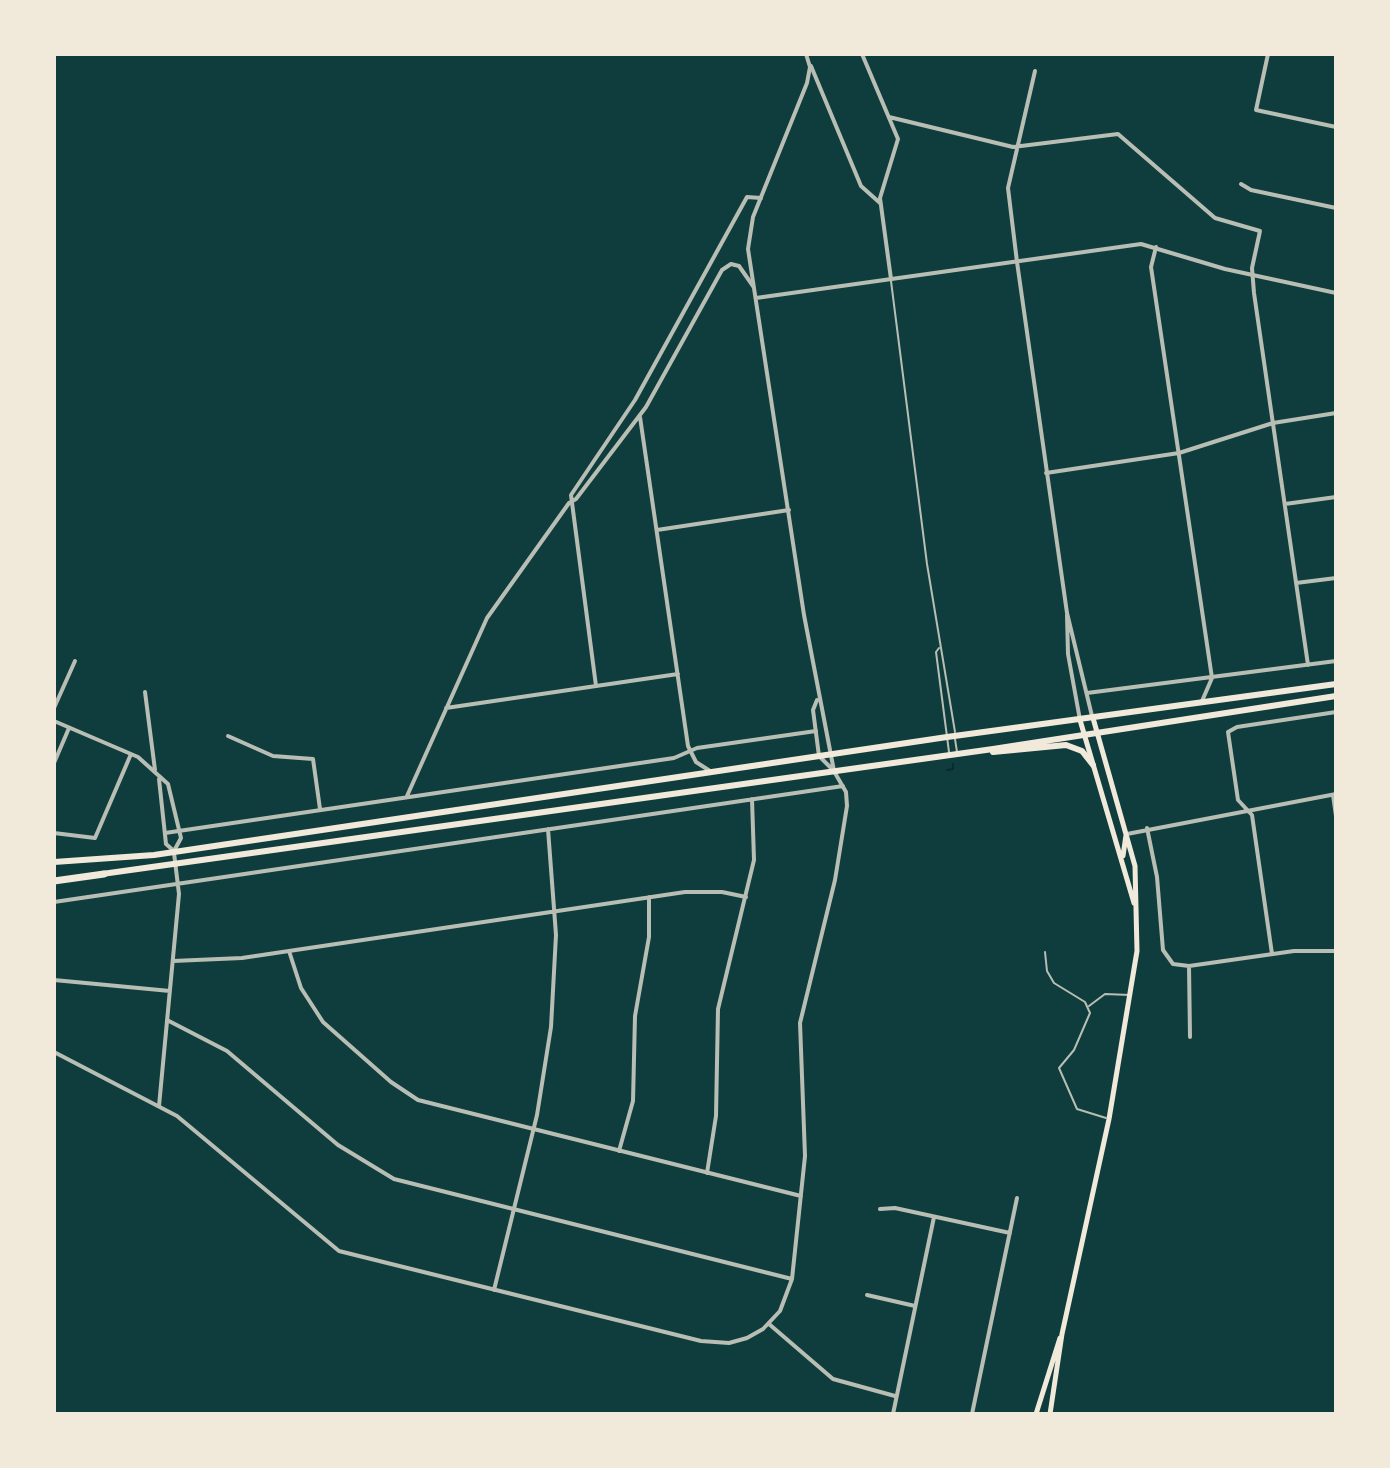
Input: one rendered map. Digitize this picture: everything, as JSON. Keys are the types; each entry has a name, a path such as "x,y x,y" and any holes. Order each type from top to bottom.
{"highway":[{"path":"54,879 104,874"}],"main road":[{"path":"54,862 108,860 174,851 1336,684"},
{"path":"104,874 986,750 1336,696"},
{"path":"1050,1414 1062,1334 1109,1119 1137,951 1136,872 1093,718"},
{"path":"1080,720 1135,908"},
{"path":"986,750 1006,753 1066,745 1082,751 1093,765"},
{"path":"1112,825 1127,834"},
{"path":"1123,860 1127,834"},
{"path":"1036,1414 1048,1368 1062,1334"}],"street":[{"path":"806,54 863,190 880,203"},
{"path":"862,54 898,143 880,203 891,279"},
{"path":"1268,54 1256,110 1336,127"},
{"path":"808,61 806,87 749,232 754,287 817,698 825,717 834,771"},
{"path":"1035,71 1008,193 1067,613 1093,718"},
{"path":"889,117 1018,147 1118,134 1215,218 1260,231 1253,275 1308,665"},
{"path":"1241,184 1251,190 1336,208"},
{"path":"596,686 569,503 571,495 640,391 747,197 761,198"},
{"path":"756,298 1133,244 1156,247 1253,275 1336,293"},
{"path":"1156,247 1151,267 1212,678 1202,701"},
{"path":"407,796 487,618 569,503 640,415 722,270 731,264 739,266 754,287"},
{"path":"1046,473 1179,453 1273,423 1336,413"},
{"path":"640,415 689,750 696,762 712,772"},
{"path":"1285,504 1336,497"},
{"path":"657,530 789,510"},
{"path":"1296,583 1336,578"},
{"path":"1067,613 1065,632 1080,720"},
{"path":"54,708 75,661"},
{"path":"1087,693 1336,661"},
{"path":"446,708 678,674"},
{"path":"145,692 166,844 174,851"},
{"path":"54,1052 186,1122 339,1251 710,1343 738,1341 769,1324 784,1304 792,1279 805,1156 800,1023 838,864 847,806 843,786 819,756 813,710 817,698"},
{"path":"1272,954 1252,815 1238,800 1228,732 1237,727 1336,712"},
{"path":"54,721 131,754 155,772"},
{"path":"54,763 69,727"},
{"path":"165,833 674,758 689,750 816,731"},
{"path":"228,736 273,756 313,759 320,809"},
{"path":"54,833 95,838 131,754"},
{"path":"159,779 168,784 181,838 174,851 178,883 159,1106"},
{"path":"54,902 843,786"},
{"path":"1127,834 1245,808 1334,794 1336,816"},
{"path":"707,1173 716,1116 718,1009 755,849 752,799"},
{"path":"1147,828 1157,877 1163,950 1173,964 1189,966 1310,949 1336,951"},
{"path":"494,1290 533,1131 554,1003 555,911 548,829"},
{"path":"173,961 225,960 649,897 710,891 746,897"},
{"path":"619,1152 633,1101 635,1016 649,937 649,897"},
{"path":"289,951 296,977 314,1011 333,1032 391,1082 432,1106 801,1196"},
{"path":"1189,966 1190,1037"},
{"path":"54,980 170,991"},
{"path":"167,1020 227,1051 338,1145 370,1168 416,1187 792,1279"},
{"path":"972,1414 1017,1198"},
{"path":"880,1209 895,1208 1010,1233"},
{"path":"893,1414 934,1217"},
{"path":"867,1295 915,1306"},
{"path":"769,1324 833,1379 896,1396"}],"lane":[{"path":"891,279 891,305 943,651 954,753"},
{"path":"940,647 936,652 954,753"},
{"path":"1045,952 1047,971 1054,983 1088,1007"},
{"path":"1109,1119 1077,1109 1064,1073 1059,1068 1086,1030 1088,1007 1105,994 1132,995"}],"waterway":[{"path":"947,770 953,769 953,764"}]}
